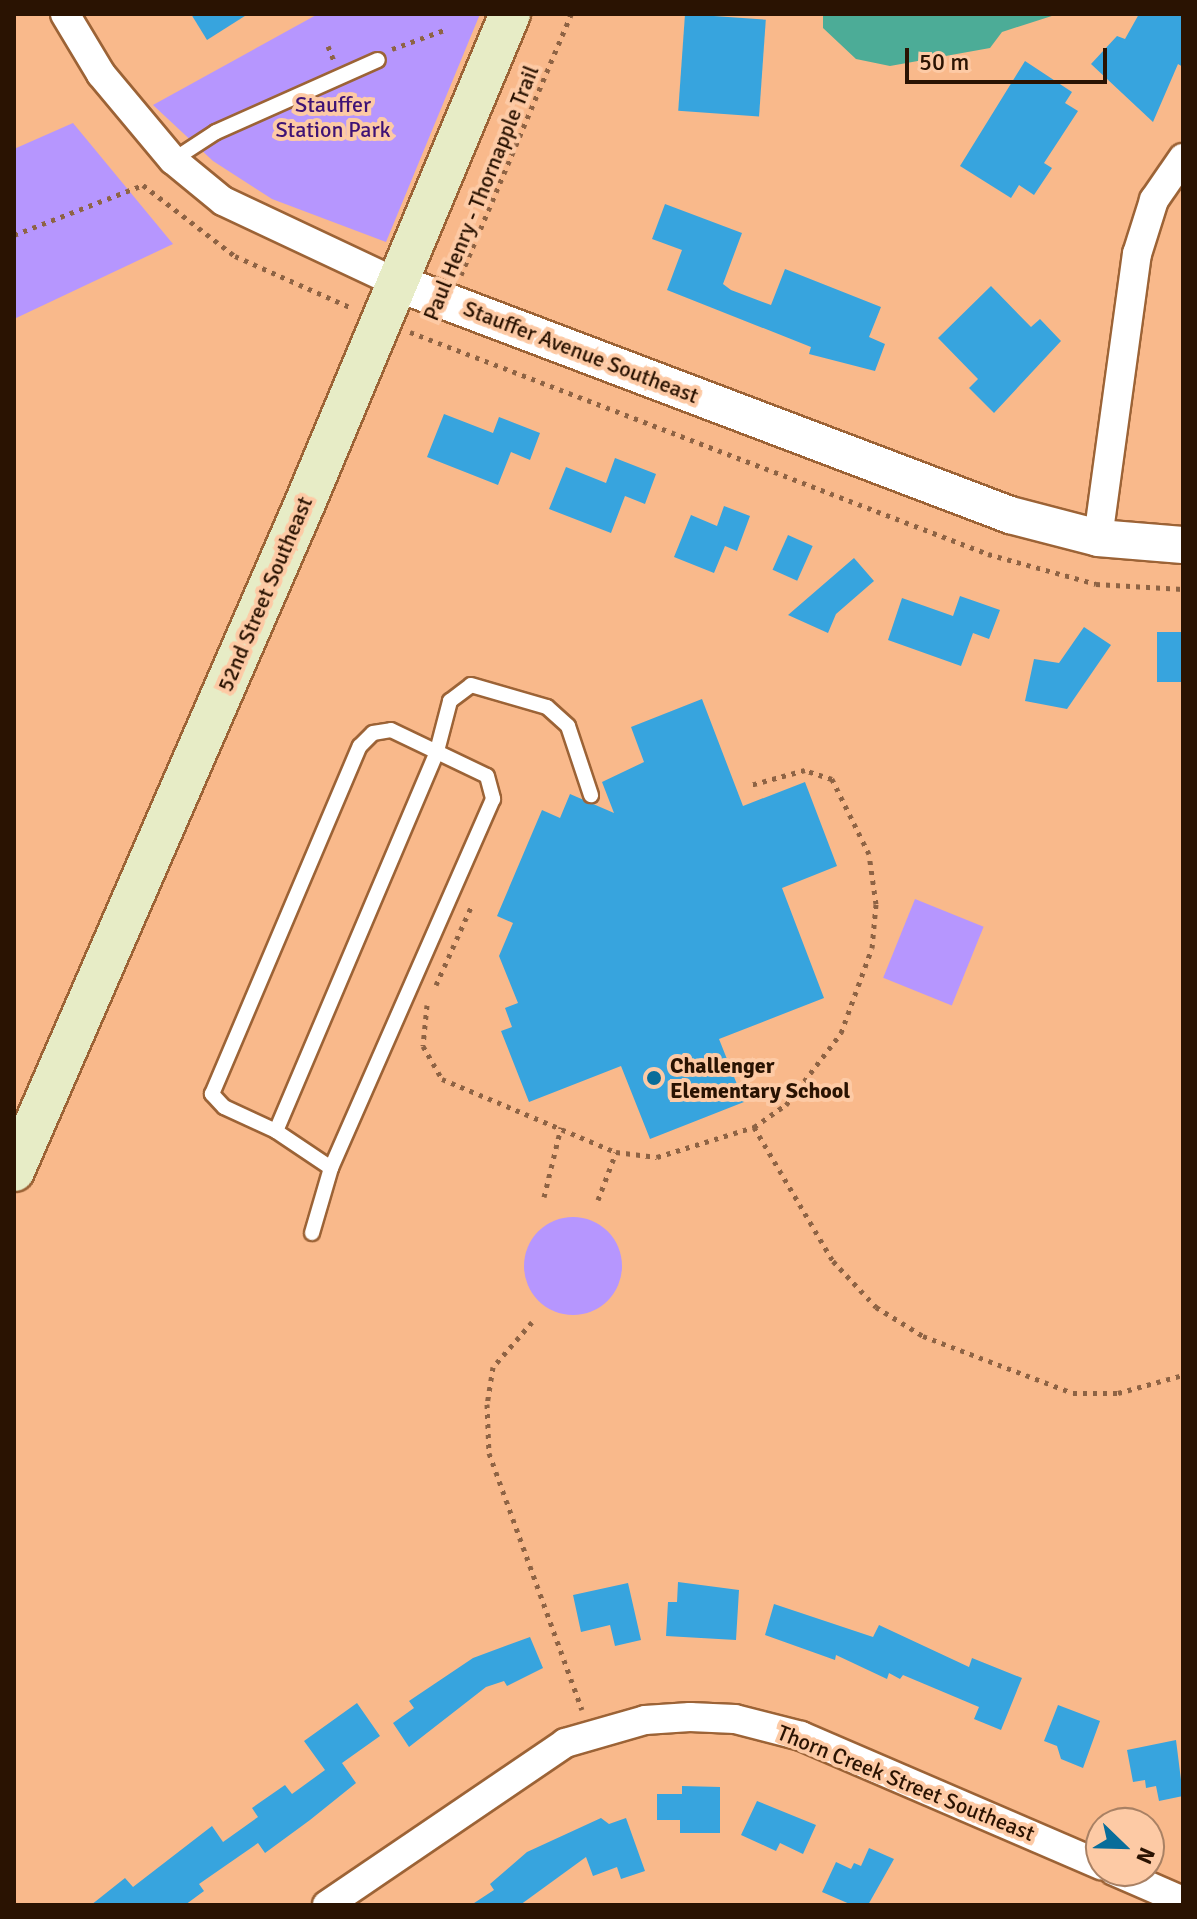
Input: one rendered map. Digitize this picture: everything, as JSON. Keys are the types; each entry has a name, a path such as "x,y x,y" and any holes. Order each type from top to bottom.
{"main road":[{"name":"52nd Street Southeast","path":"16,1159 510,14"}],"street":[{"name":"Stauffer Avenue Southeast","path":"65,14 101,74 173,160 223,201 395,282 968,500 1049,528 1098,538 1183,545"},
{"path":"1098,538 1137,254 1154,200 1183,158"},
{"name":"Thorn Creek Street Southeast","path":"327,1905 529,1765 590,1734 645,1720 690,1717 779,1729 1085,1858"},
{"path":"1151,1887 1183,1901"}],"lane":[{"path":"173,160 216,132 378,60"},
{"path":"276,1131 437,751 450,701 471,685 499,689 547,707 568,726 591,795"},
{"path":"312,1233 331,1168 493,799 487,776 391,730 373,733 360,746 216,1077 212,1094 224,1107 276,1131 331,1168"}],"path":[{"name":"Paul Henry - Thornapple Trail","path":"14,235 143,185 235,256 439,344 451,303 571,14"},
{"path":"378,60 447,29"},
{"path":"439,344 988,554 1096,584 1183,589"},
{"path":"473,902 427,1003 423,1046 431,1067 456,1088 561,1127 616,1152 657,1157 754,1127 786,1105 841,1033 872,948 876,904 869,854 832,779 805,770 751,785"},
{"path":"544,1197 561,1127"},
{"path":"754,1127 833,1261 876,1307 923,1336 1073,1393 1118,1393 1183,1375"},
{"path":"598,1200 616,1152"},
{"path":"532,1322 493,1367 487,1404 489,1453 590,1734"}],"green space":[{"name":"Stauffer Station Park","path":"318,14 480,14 386,242 272,199 213,161 153,105"},
{"path":"73,123 173,244 14,319 14,149"},
{"path":"915,899 984,927 952,1006 883,978"},
{"path":"573,1217 592,1221 608,1231 618,1247 622,1266 618,1285 608,1301 592,1311 573,1315 554,1311 538,1301 528,1285 524,1266 528,1247 538,1231 554,1221"}],"water":[{"path":"823,14 1058,14 1002,32 990,48 890,66 856,59 823,28"}],"building":[{"path":"191,14 248,14 207,40"},
{"path":"685,14 766,20 759,116 678,111"},
{"path":"1139,14 1183,14 1183,67 1178,64 1153,122 1091,64 1117,36 1125,39"},
{"path":"1025,61 1072,92 1065,103 1078,111 1044,163 1052,168 1034,195 1019,185 1011,198 960,166"},
{"path":"665,204 742,233 723,284 731,290 771,305 785,269 881,307 869,337 885,344 875,371 809,354 811,347 667,290 682,250 652,239"},
{"path":"991,286 1031,327 1040,319 1061,341 994,413 969,388 978,379 938,338"},
{"path":"444,414 493,433 499,417 540,433 530,460 511,452 498,485 427,457"},
{"path":"615,458 656,474 645,504 625,496 611,533 549,509 566,467 606,483"},
{"path":"724,506 750,516 737,551 725,546 714,573 674,557 691,515 717,526"},
{"path":"788,535 813,546 797,581 773,570"},
{"path":"854,558 874,581 836,614 828,633 788,615"},
{"path":"960,596 1000,610 989,639 973,633 961,666 888,640 902,598 953,616"},
{"path":"1084,627 1111,645 1067,709 1025,701 1034,659 1059,663"},
{"path":"1157,632 1183,632 1183,682 1157,682"},
{"name":"Challenger Elementary School","path":"702,699 743,806 805,782 837,866 782,888 824,998 719,1039 744,1102 650,1139 621,1066 529,1102 501,1031 512,1027 505,1008 518,1003 499,956 513,923 497,916 542,810 560,818 570,794 614,813 602,782 644,762 631,727"},
{"path":"678,1582 739,1590 736,1640 666,1636 668,1602 677,1602"},
{"path":"628,1583 641,1640 615,1646 610,1625 581,1632 573,1595"},
{"path":"774,1604 873,1637 879,1625 969,1667 972,1658 1022,1678 1001,1730 974,1719 979,1707 903,1675 900,1679 889,1673 887,1679 836,1655 835,1660 765,1635"},
{"path":"530,1637 543,1668 507,1686 504,1681 486,1687 409,1747 393,1723 414,1708 409,1701 473,1658"},
{"path":"357,1703 380,1736 342,1763 356,1783 310,1820 265,1853 258,1843 199,1884 204,1891 185,1905 91,1905 125,1878 133,1887 212,1826 223,1842 258,1817 252,1808 285,1785 292,1794 325,1770 304,1741"},
{"path":"1058,1705 1100,1721 1083,1768 1061,1759 1057,1746 1044,1741"},
{"path":"1176,1740 1183,1796 1159,1801 1156,1786 1146,1788 1145,1780 1133,1782 1127,1750"},
{"path":"682,1786 720,1787 720,1833 680,1833 680,1820 657,1820 657,1794 682,1794"},
{"path":"757,1801 816,1825 803,1854 780,1843 776,1851 741,1835"},
{"path":"601,1818 609,1824 626,1818 645,1871 621,1879 617,1867 593,1876 586,1857 520,1905 471,1905 494,1890 490,1884 527,1852"},
{"path":"869,1848 894,1859 868,1905 852,1905 822,1892 836,1862 851,1869 854,1863 861,1866"}],"place":[{"name":"Challenger Elementary School","path":"654,1078"}]}
